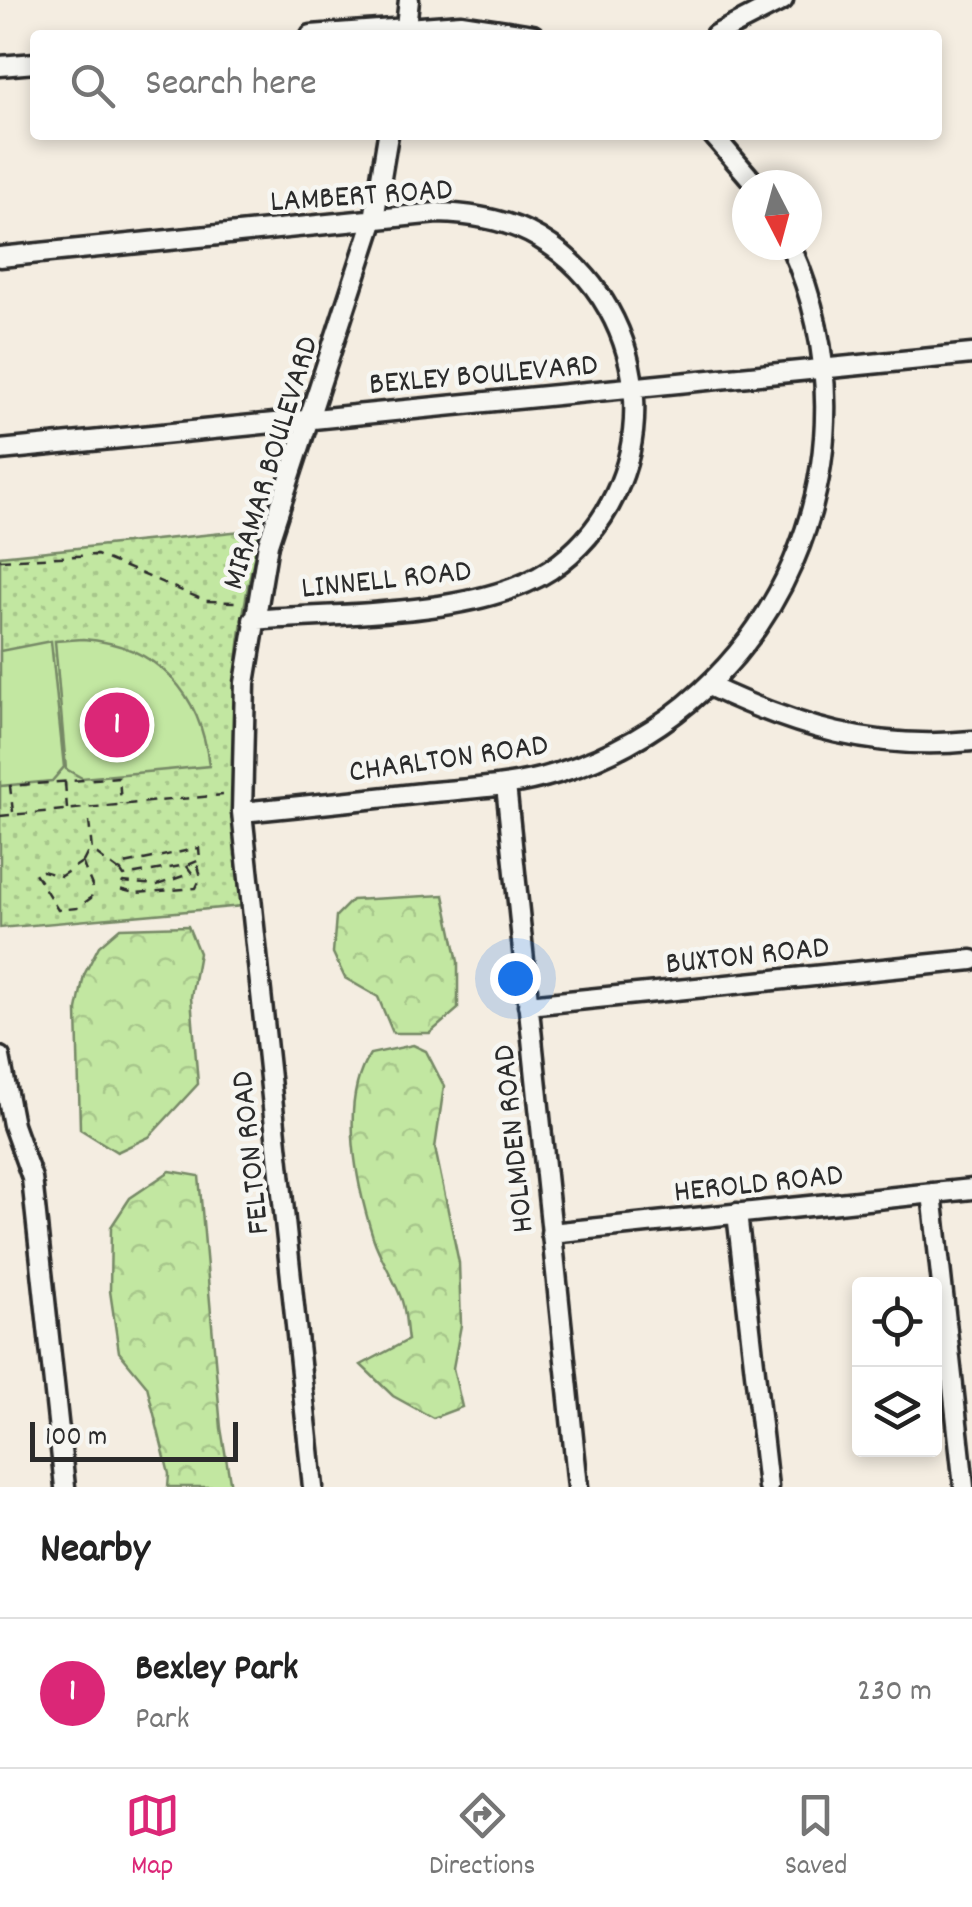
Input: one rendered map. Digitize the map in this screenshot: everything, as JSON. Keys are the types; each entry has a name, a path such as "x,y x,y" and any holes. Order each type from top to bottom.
{"street":[{"path":"409,0 406,30 460,24 500,30"},
{"path":"725,30 783,0"},
{"path":"0,66 30,63"},
{"name":"MIRAMAR BOULEVARD","path":"242,812 245,683 253,620 273,528 374,219 387,140"},
{"path":"717,140 743,170"},
{"name":"LAMBERT ROAD","path":"0,257 374,219 461,214 507,224 548,244 584,274 624,338 636,388"},
{"name":"CHARLTON ROAD","path":"242,812 506,785 590,762 646,731 709,686 762,619 800,550 822,463 822,368 813,310 795,260"},
{"name":"BEXLEY BOULEVARD","path":"0,450 972,354"},
{"name":"LINNELL ROAD","path":"253,620 482,599 506,592 548,570 600,520 621,483 634,440 636,388"},
{"path":"709,686 790,722 830,734 893,744 972,741"},
{"name":"HOLMDEN ROAD","path":"506,785 578,1487"},
{"name":"FELTON ROAD","path":"242,812 313,1487"},
{"name":"BUXTON ROAD","path":"528,1005 972,960"},
{"path":"0,1057 13,1125 32,1178 64,1487"},
{"name":"HEROLD ROAD","path":"551,1233 972,1189"},
{"path":"932,1193 964,1487"},
{"path":"737,1214 768,1487"}],"path":[{"path":"0,560 98,554 206,601 236,602"},
{"path":"13,815 10,786 119,776 122,805"},
{"path":"65,782 67,810"},
{"path":"0,816 224,795"},
{"path":"83,862 92,898 78,908 55,909 36,872 59,877 83,862 91,846 89,822"},
{"path":"91,846 120,872 141,875 197,862 202,853 194,847 125,864 120,872"},
{"path":"188,865 189,876 150,886 122,882 119,889 135,893 196,888 201,877 197,862"}],"green space":[{"path":"262,529 250,575 236,669 233,764 242,906 0,928 0,556"},
{"path":"83,639 133,651 171,677 196,716 209,766 82,778 66,769 55,641"},
{"path":"51,641 64,767 52,781 0,786 0,651"},
{"path":"444,895 458,962 458,1009 430,1033 393,1033 378,997 345,978 333,953 336,916 352,900"},
{"path":"188,926 199,953 191,997 198,1084 149,1137 117,1152 80,1129 77,1010 84,975 99,946 120,928"},
{"path":"413,1045 426,1051 444,1086 435,1148 459,1263 461,1325 453,1368 462,1407 433,1418 393,1396 361,1365 408,1340 402,1301 376,1245 361,1194 354,1144 355,1096 370,1054"},
{"path":"170,1171 199,1176 221,1428 231,1487 168,1487 169,1474 147,1386 119,1352 110,1291 111,1227 130,1198"}],"place":[{"name":"Bexley Park","path":"117,725"}]}
